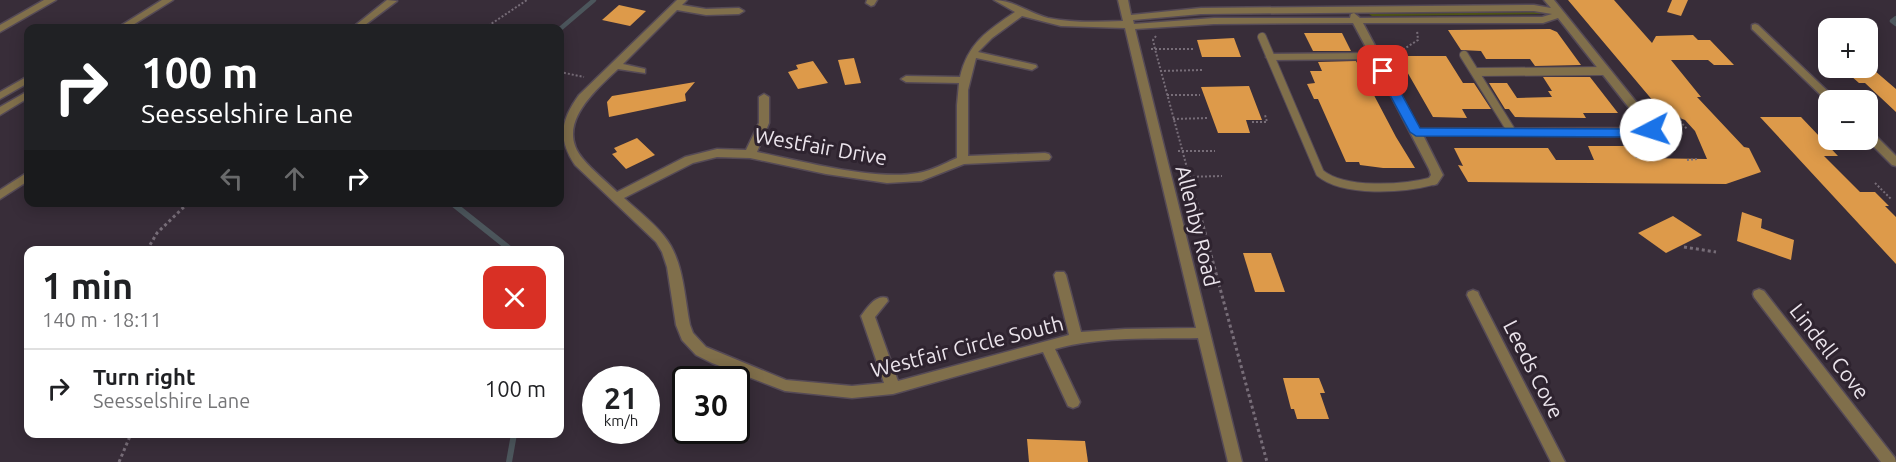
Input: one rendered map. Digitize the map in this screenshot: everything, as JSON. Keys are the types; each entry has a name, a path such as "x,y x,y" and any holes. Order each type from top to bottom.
{"street":[{"path":"0,29 51,0"},
{"path":"129,24 168,0"},
{"path":"361,24 392,1 386,0"},
{"path":"999,0 1020,14 1060,24 1543,20 1559,13"},
{"name":"Allenby Road","path":"1123,0 1235,462"},
{"path":"1416,132 1649,131 1650,126 1549,0"},
{"path":"679,3 706,12 739,11"},
{"name":"Westfair Circle South","path":"679,3 577,104 567,134 574,156 660,239 668,251 683,325 687,336 701,351 785,385 852,392 893,388 1076,338 1125,334 1204,333"},
{"path":"1128,23 1255,5 1351,9 1534,8 1559,13"},
{"path":"1255,5 1262,21"},
{"path":"1351,9 1437,175 1433,181"},
{"path":"963,160 964,80 972,54 994,31 1020,14"},
{"path":"1755,27 1821,90"},
{"path":"972,54 1032,67"},
{"path":"1271,57 1375,56"},
{"path":"615,65 641,71"},
{"path":"906,79 964,80"},
{"path":"0,96 24,81"},
{"path":"750,154 764,123 764,96"},
{"path":"0,112 24,97"},
{"path":"1878,145 1896,162"},
{"name":"Westfair Drive","path":"616,197 689,160 717,153 750,154 826,170 887,179 921,177 963,160 1045,157"},
{"path":"0,195 24,179"},
{"path":"1060,275 1076,338"},
{"name":"Lindell Cove","path":"1759,294 1890,462"},
{"name":"Leeds Cove","path":"1473,295 1558,462"},
{"path":"882,301 868,316 893,388"},
{"path":"1047,346 1073,402"}],"lane":[{"path":"1262,37 1320,173 1336,183 1349,185 1417,185 1433,181"},
{"path":"1464,55 1512,132"},
{"path":"1476,72 1605,71"}],"path":[{"path":"491,24 527,0"},
{"path":"1388,51 1402,50 1414,44 1418,36 1415,28"},
{"path":"1161,34 1154,38 1153,49 1161,71 1180,151 1190,176 1267,462"},
{"path":"1153,49 1194,49"},
{"path":"1161,71 1202,70"},
{"path":"564,74 587,77"},
{"path":"1167,95 1200,95"},
{"path":"1252,122 1267,122 1265,115"},
{"path":"1173,119 1209,118"},
{"path":"1681,118 1679,120 1687,129"},
{"path":"1180,151 1215,150"},
{"path":"1687,160 1697,159"},
{"path":"1185,177 1222,176"},
{"path":"1875,183 1891,199"},
{"path":"149,246 157,233 184,207"},
{"path":"1684,247 1716,252"},
{"path":"119,462 129,438"}],"green space":[{"path":"1538,12 1542,14 1372,16 1369,14"}],"building":[{"path":"1568,0 1614,0 1652,43 1656,36 1693,35 1698,40 1710,40 1734,65 1714,65 1708,60 1671,60 1701,97 1697,97 1744,147 1749,148 1761,172 1726,184 1468,182 1458,165 1463,166 1454,148 1548,148 1556,160 1594,160 1588,146 1627,146 1636,158 1707,159 1695,131 1685,120 1677,117 1668,108 1659,108"},
{"path":"1672,0 1688,0 1681,16 1667,12"},
{"path":"619,5 646,11 630,26 602,20"},
{"path":"1550,29 1557,32 1581,65 1535,66 1530,59 1486,59 1481,51 1461,50 1448,30"},
{"path":"1304,33 1342,33 1351,51 1313,51"},
{"path":"1234,38 1241,57 1202,57 1197,40"},
{"path":"1398,56 1446,56 1463,83 1474,83 1491,109 1462,109 1467,118 1433,117"},
{"path":"854,58 861,83 845,85 838,60"},
{"path":"813,61 828,83 798,89 788,72 798,69 796,65"},
{"path":"1356,61 1415,168 1383,168 1360,165 1359,162 1346,162 1318,99 1314,99 1307,84 1315,83 1310,71 1322,71 1318,62"},
{"path":"1878,74 1896,89 1896,112 1878,95 1878,90 1872,90 1865,83 1859,83 1853,78 1878,78"},
{"path":"1543,77 1590,77 1618,113 1583,113 1586,118 1515,117 1509,109 1505,109 1489,83 1507,83 1517,98 1552,97 1548,91 1552,91"},
{"path":"695,82 685,94 686,101 609,117 607,102 612,96"},
{"path":"1249,86 1262,120 1246,120 1250,133 1218,133 1201,87"},
{"path":"1760,117 1801,117 1818,135 1818,150 1832,150 1838,156 1824,156 1860,192 1875,192 1889,206 1885,206 1896,217 1896,264"},
{"path":"637,138 655,155 626,169 612,154 617,152 614,148"},
{"path":"1742,212 1762,219 1761,228 1794,240 1791,260 1737,241"},
{"path":"1673,216 1702,235 1666,253 1638,233"},
{"path":"1243,253 1271,253 1285,292 1255,292"},
{"path":"1283,378 1319,378 1325,393 1320,393 1329,419 1297,419 1294,409 1291,409"},
{"path":"1027,439 1085,441 1088,462 1029,462"}],"waterway":[{"path":"564,26 594,0"},
{"path":"1896,18 1892,21 1896,24"},
{"path":"457,207 506,246"},
{"path":"509,462 513,438"}],"route":[{"path":"1383,71 1416,132 1640,133 1651,130"}]}
